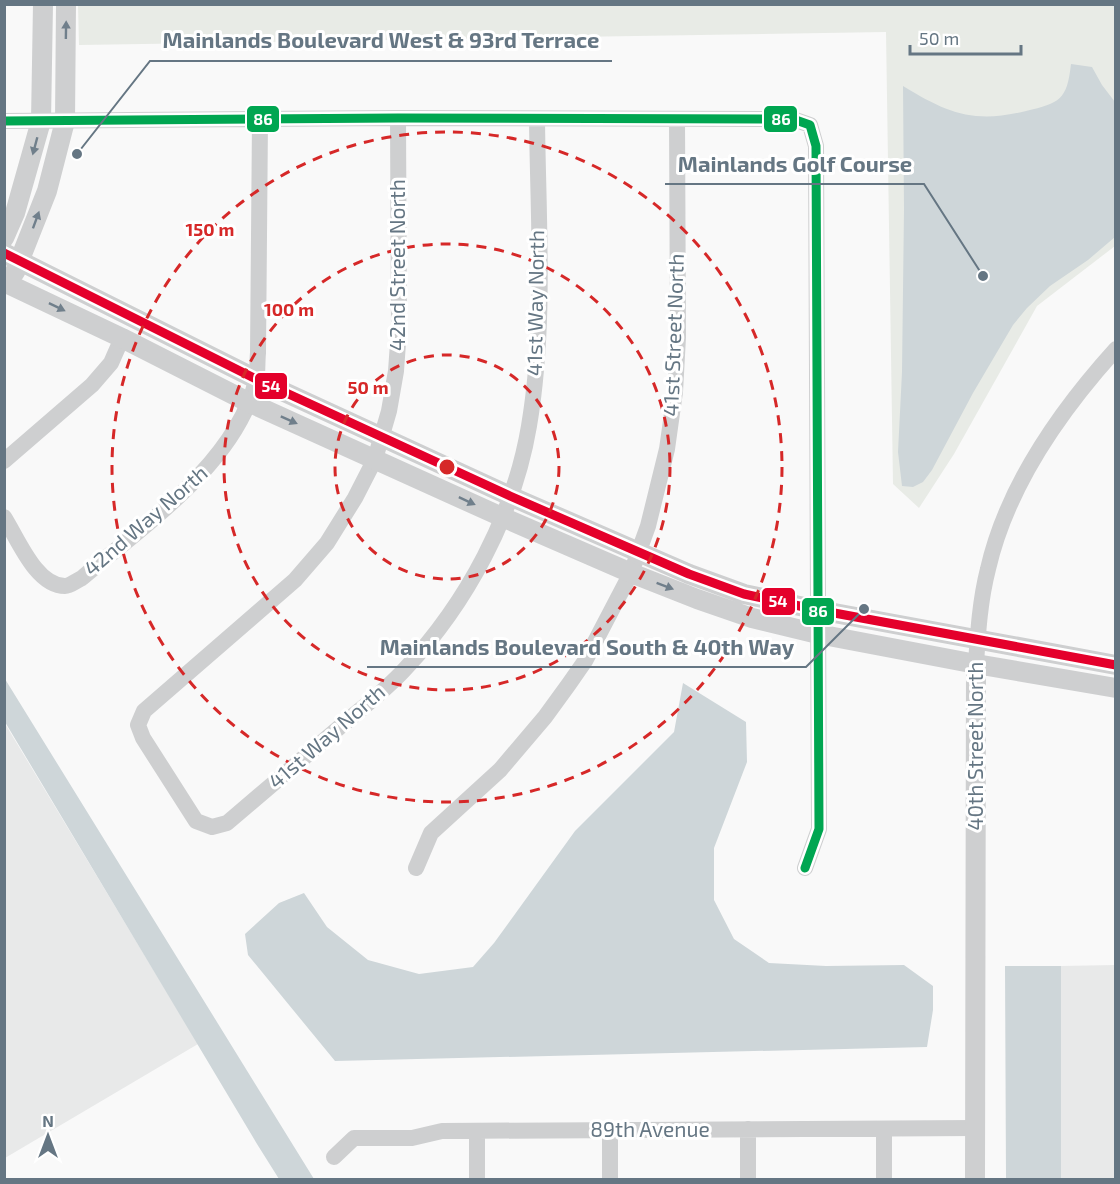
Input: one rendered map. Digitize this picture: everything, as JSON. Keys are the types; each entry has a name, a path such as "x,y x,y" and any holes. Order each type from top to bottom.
{"street":[{"path":"4,238 15,213 41,121 43,4"},
{"path":"66,4 65,120 47,191 12,257 6,286 122,338 248,402 502,517 631,573 752,618 818,634 1116,688"},
{"name":"42nd Street North","path":"144,711 295,580 327,543 355,498 375,459 395,381 398,350 398,118"},
{"path":"4,121 794,118 810,125 816,146 819,829 805,868"},
{"name":"42nd Way North","path":"4,517 39,574 51,584 67,586 82,578 190,486 217,458 248,402 256,379 260,119"},
{"name":"41st Way North","path":"144,711 138,725 143,738 196,821 212,827 227,823 404,670 434,636 462,596 502,517 520,466 529,428 536,375 539,309 537,119"},
{"name":"41st Street North","path":"416,868 431,833 500,770 557,700 585,661 631,573 639,552 648,526 667,449 675,392 678,337 677,119"},
{"path":"12,257 256,379 382,438 639,552 744,594 818,610 1116,665"},
{"path":"4,460 92,384 111,363 122,338"},
{"name":"40th Street North","path":"975,1179 976,664 980,611 988,567 1003,524 1025,474 1050,432 1084,384 1116,349"},
{"name":"89th Avenue","path":"334,1157 354,1138 412,1138 442,1131 975,1128"},
{"path":"748,1129 748,1179"},
{"path":"884,1129 884,1179"},
{"path":"610,1130 610,1179"},
{"path":"477,1131 477,1179"}],"shaded area":[{"path":"78,5 1115,5 1115,246 1037,306 954,454 919,508 893,484 886,32 79,45"},
{"path":"1071,64 1092,67 1115,102 1115,237 1088,260 1050,286 1027,308 1013,325 973,393 932,470 923,482 913,487 902,486 898,452 902,372 903,86 933,103 962,113 976,116 1008,115 1047,105 1060,98 1067,85"},
{"path":"5,679 314,1179 279,1179 257,1144 5,722"},
{"path":"683,683 746,722 747,762 714,848 714,900 734,939 769,963 826,966 904,965 933,986 933,1010 927,1047 335,1061 248,955 245,934 279,903 304,893 327,927 368,960 419,974 473,967 494,943 575,831 674,732"},
{"path":"4,722 198,1044 5,1158 4,1158"},
{"path":"1115,965 1115,1179 1061,1179 1061,966"},
{"path":"1005,966 1061,966 1061,1179 1006,1179"}],"transit line":[{"name":"86","path":"4,121 398,118 793,119 810,125 816,146 819,829 805,868"},
{"name":"54","path":"4,253 256,379 510,496 689,574 744,594 818,610 1116,665"}],"place":[{"name":"Mainlands Boulevard West & 93rd Terrace","path":"77,154"},
{"name":"Mainlands Golf Course","path":"983,276"},
{"name":"Mainlands Boulevard South & 40th Way","path":"864,609"}]}
